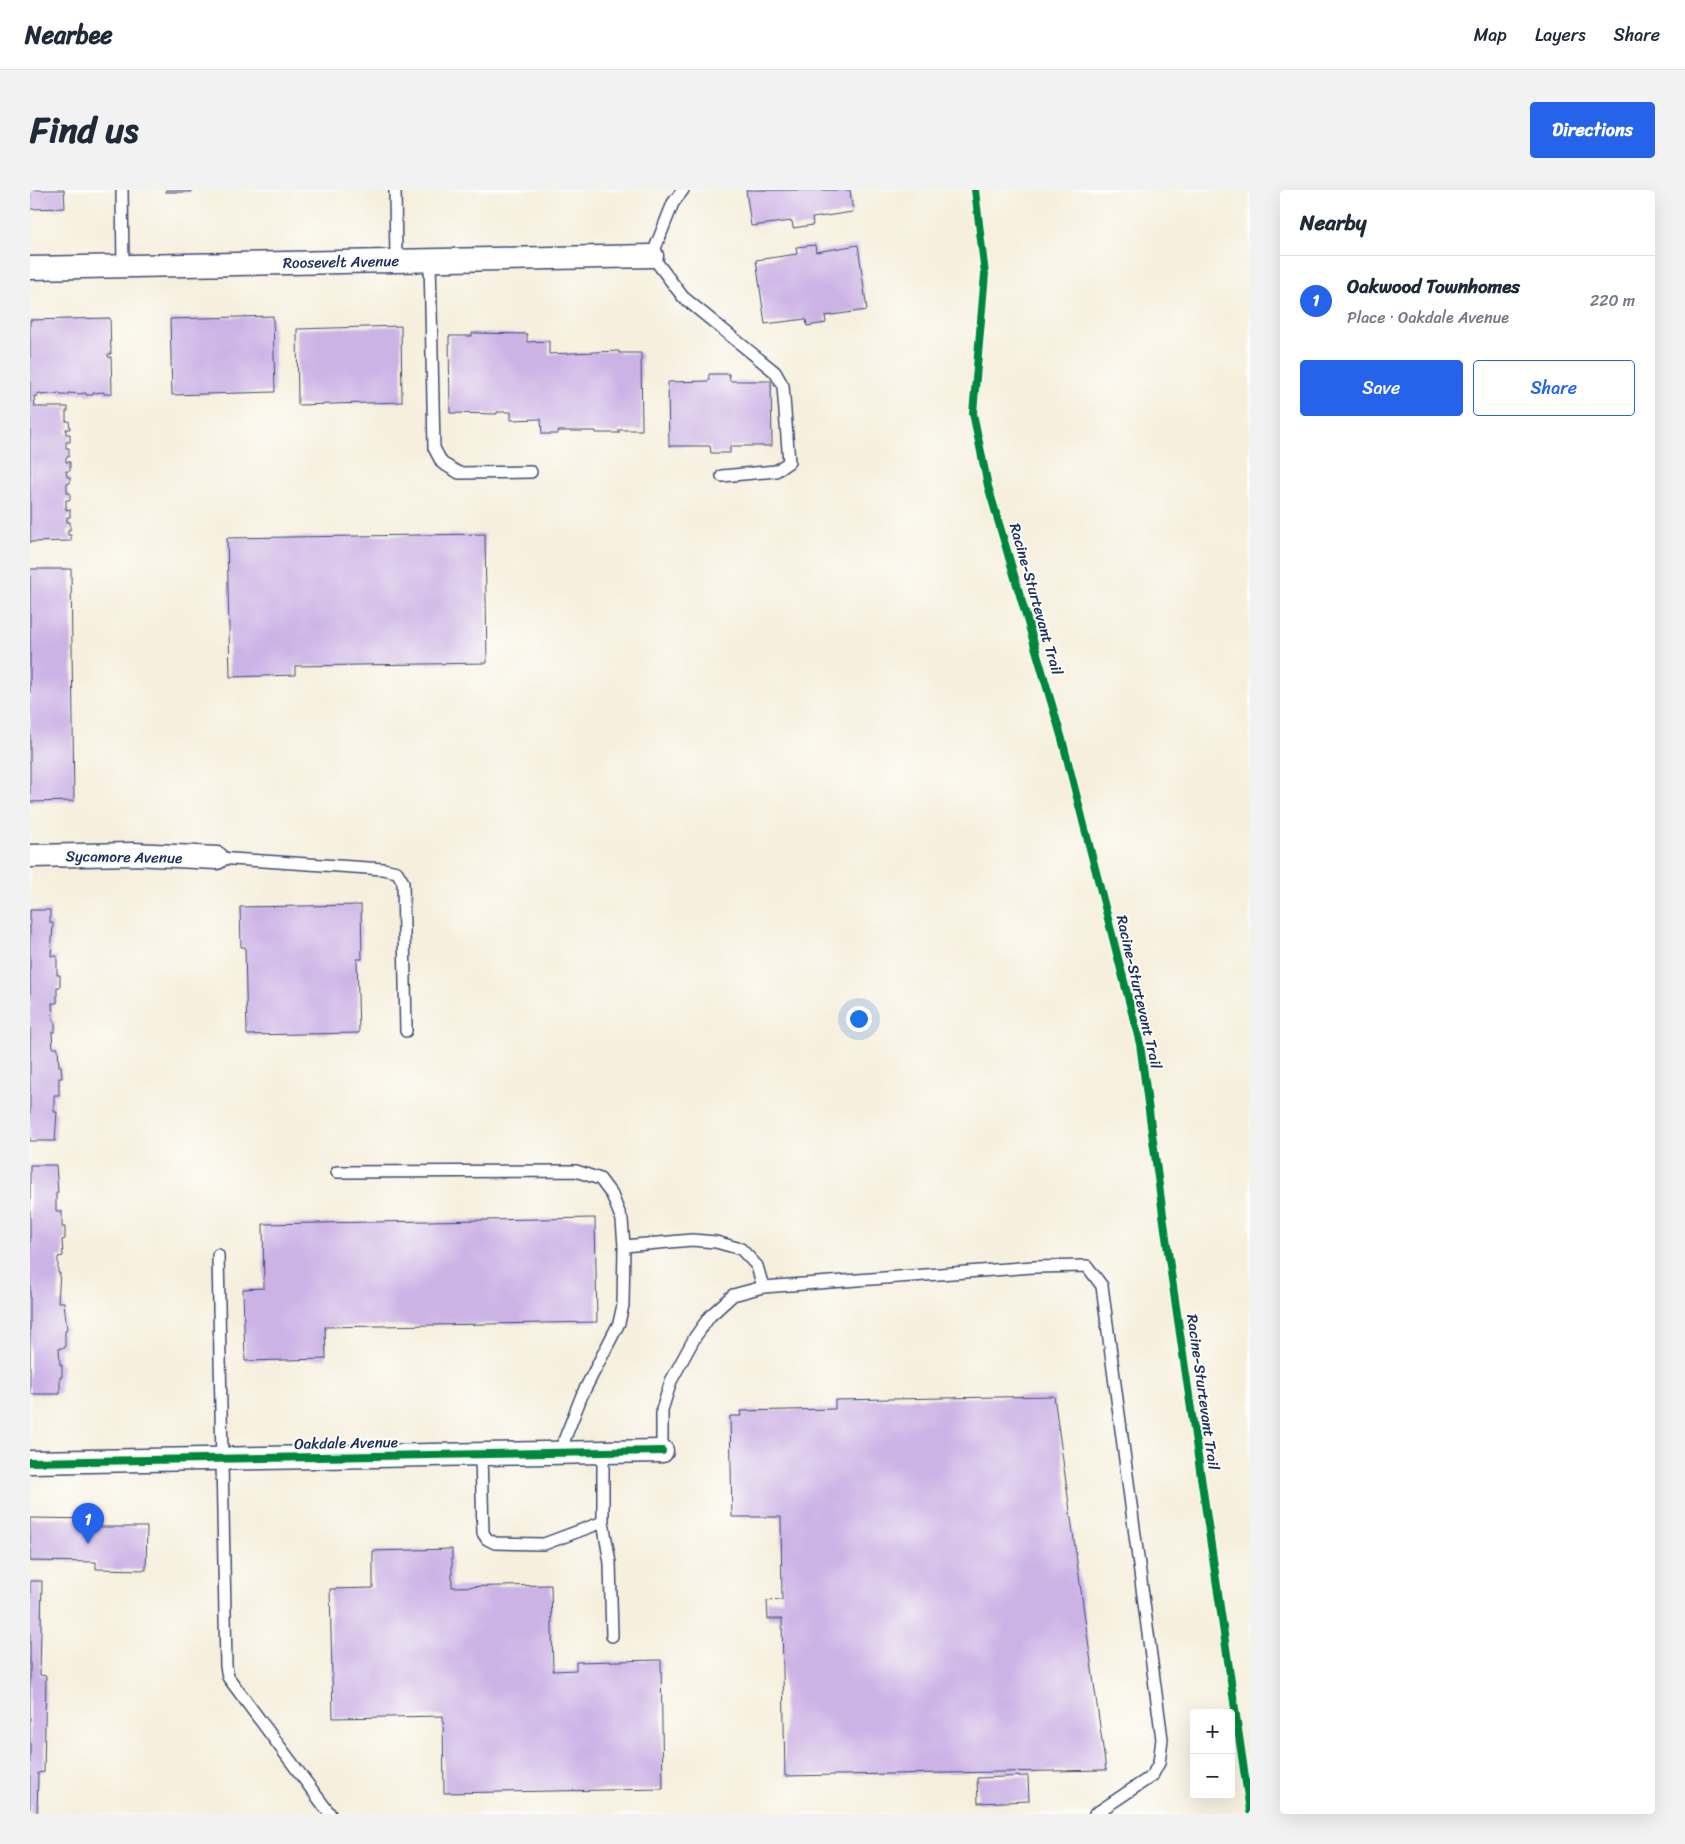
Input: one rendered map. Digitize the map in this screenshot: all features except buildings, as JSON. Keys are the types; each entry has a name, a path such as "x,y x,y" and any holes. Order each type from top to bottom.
{"street":[{"name":"Roosevelt Avenue","path":"30,268 652,256"},
{"name":"Sycamore Avenue","path":"30,856 133,854 218,858"},
{"name":"Oakdale Avenue","path":"30,1462 662,1451"}],"lane":[{"path":"122,190 123,266"},
{"path":"395,190 396,261"},
{"path":"683,190 673,203 652,256 683,297 775,372 783,386 788,462 776,471 722,476"},
{"path":"430,260 434,448 442,463 459,473 531,472"},
{"path":"218,858 397,872 404,882 406,1031"},
{"path":"337,1172 576,1172 600,1179 612,1195 622,1220 624,1246 623,1305 619,1323 582,1395 559,1453"},
{"path":"624,1246 692,1240 716,1242 741,1249 756,1266 763,1287"},
{"path":"218,1255 226,1666 228,1677 330,1814"},
{"path":"662,1451 662,1410 671,1381 695,1337 710,1316 733,1295 763,1287 1033,1267 1087,1266 1102,1286 1162,1739 1158,1763 1152,1776 1094,1814"},
{"path":"603,1452 603,1522 610,1563 612,1636"},
{"path":"481,1454 483,1533 487,1540 495,1543 544,1544 603,1522"}],"cycle path":[{"name":"Racine-Sturtevant Trail","path":"975,190 985,274 973,413 988,486 1062,739 1140,1044 1169,1259 1250,1811"},
{"path":"30,1462 662,1451"}],"place":[{"name":"Oakwood Townhomes","path":"88,1544"}]}
